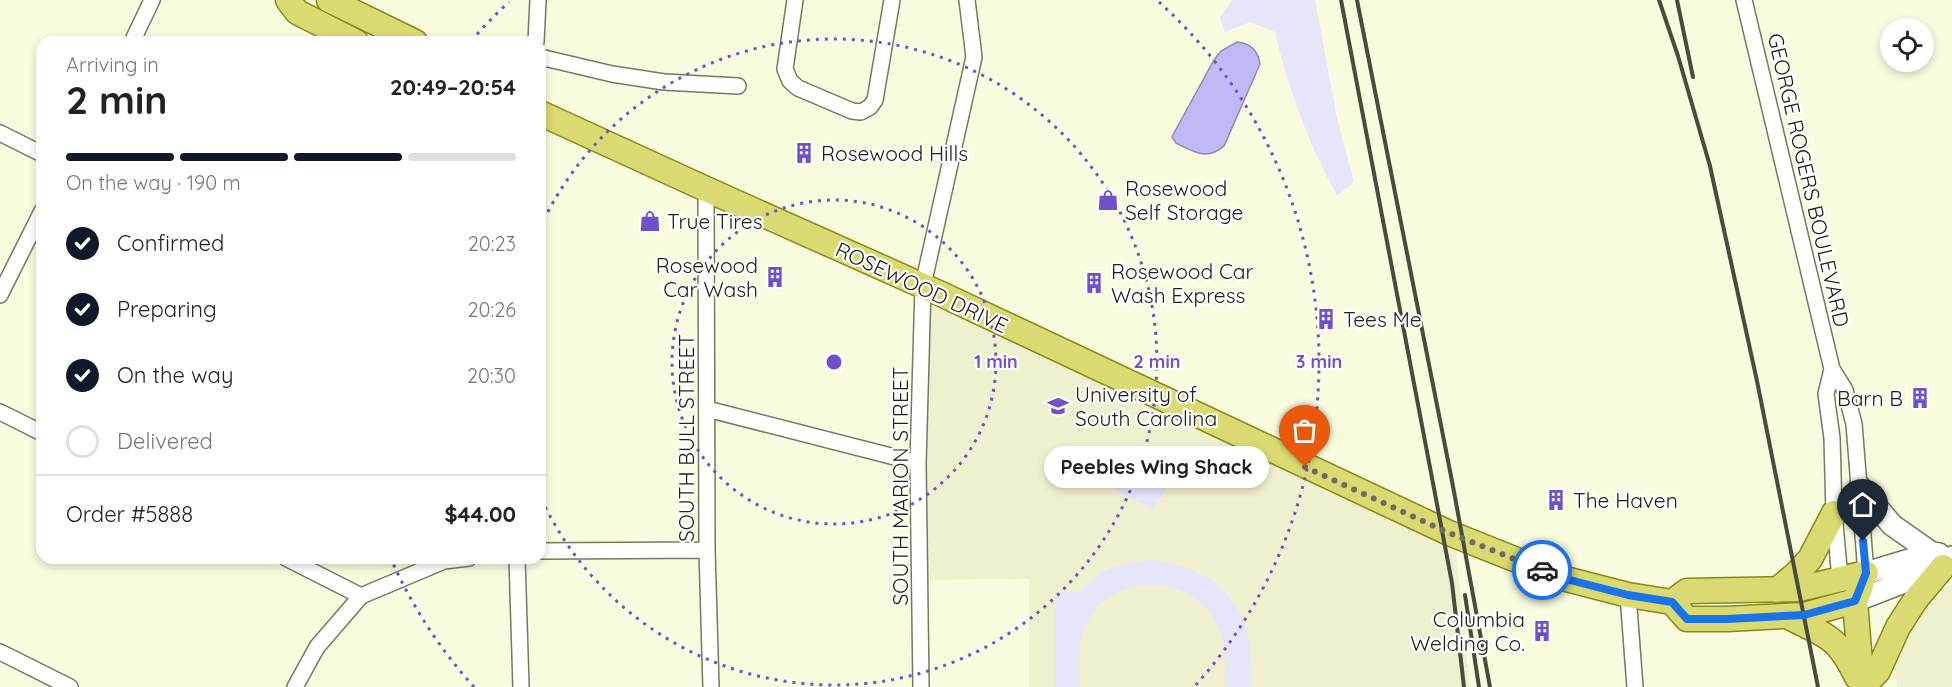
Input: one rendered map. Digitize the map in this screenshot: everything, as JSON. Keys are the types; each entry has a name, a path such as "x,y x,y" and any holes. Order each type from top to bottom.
{"main road":[{"path":"288,0 297,12 344,36"},
{"path":"329,0 403,36"},
{"name":"ROSEWOOD DRIVE","path":"546,115 706,189 923,285 1449,533 1562,578 1628,595 1672,602 1687,619 1804,615 1855,601 1945,558"},
{"path":"1860,487 1892,525 1945,558"},
{"path":"1777,590 1810,559 1834,513"},
{"path":"1672,602 1687,591 1799,589 1945,558"},
{"path":"1862,687 1878,671 1898,627 1945,558"},
{"path":"1862,687 1855,601 1866,573"},
{"path":"1840,579 1855,601"},
{"path":"1787,616 1832,639 1845,654 1862,687"}],"street":[{"path":"135,36 152,0"},
{"path":"536,36 538,0"},
{"path":"795,0 785,69 790,81 798,88 852,111 861,112 870,107 875,100 892,0"},
{"path":"957,0 967,0"},
{"name":"SOUTH MARION STREET","path":"921,687 918,463 923,285 974,57 967,0"},
{"name":"GEORGE ROGERS BOULEVARD","path":"1744,0 1832,369 1845,390 1854,424 1866,573"},
{"path":"546,58 612,74 664,82 738,86"},
{"path":"0,133 36,151"},
{"name":"SOUTH BULL STREET","path":"706,189 707,550 711,687"},
{"path":"0,295 36,223"},
{"name":"GEORGE ROGERS BOULEVARD","path":"1832,369 1826,394 1832,438 1834,513 1840,579"},
{"path":"706,409 918,463"},
{"path":"0,412 36,430"},
{"path":"546,551 707,550"},
{"path":"298,564 361,596"},
{"path":"295,687 317,647 361,596 437,564"},
{"path":"518,564 521,687"},
{"path":"1628,595 1635,687"},
{"path":"0,652 70,687"}],"shaded area":[{"path":"1232,0 1315,0 1337,118 1354,182 1337,196 1300,116 1275,32 1250,22 1225,32 1220,18"},
{"path":"1237,42 1253,48 1260,64 1224,146 1212,153 1200,154 1176,143 1172,137 1214,60 1221,51"},
{"name":"University of South Carolina","path":"926,281 1454,530 1470,687 1029,687 1029,579 925,580"},
{"path":"1124,456 1166,490 1152,510 1105,484 1113,466"},
{"path":"1150,560 1168,562 1199,573 1225,591 1243,619 1248,636 1251,687 1226,687 1223,639 1217,624 1204,606 1187,594 1168,587 1147,585 1127,589 1108,598 1093,612 1081,639 1079,687 1055,687 1055,593 1079,592 1100,574 1114,567"},
{"path":"1952,584 1952,687 1897,687 1894,658 1927,597"}],"railway":[{"path":"1341,0 1452,583 1464,687"},
{"path":"1357,0 1452,481 1490,687"},
{"path":"1659,0 1710,166 1757,381 1818,687"},
{"path":"1677,0 1693,77"},
{"path":"1465,595 1479,687"}],"way so far":[{"path":"1305,467 1449,533 1542,570"}],"place":[{"name":"Rosewood Hills","path":"804,153"},
{"name":"Rosewood Self Storage","path":"1108,200"},
{"name":"True Tires","path":"650,221"},
{"name":"Rosewood Car Wash","path":"775,277"},
{"name":"Rosewood Car Wash Express","path":"1094,283"},
{"name":"Tees Me","path":"1326,319"},
{"name":"Barn B","path":"1920,398"},
{"name":"University of South Carolina","path":"1058,406"},
{"name":"Peebles Wing Shack","path":"1305,467"},
{"name":"The Haven","path":"1556,500"},
{"name":"Columbia Welding Co.","path":"1542,631"}],"route":[{"path":"1542,570 1562,578 1628,595 1672,602 1687,619 1804,615 1855,601 1866,573 1863,541"}]}
